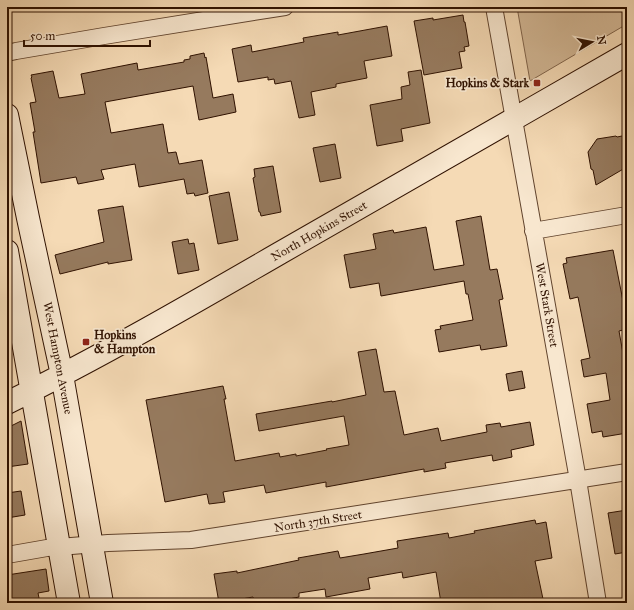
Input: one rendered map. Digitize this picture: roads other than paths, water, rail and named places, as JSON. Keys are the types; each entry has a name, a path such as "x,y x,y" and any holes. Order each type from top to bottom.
{"main road":[{"name":"North Hopkins Street","path":"7,403 62,375 205,296 627,54"},
{"name":"West Hampton Avenue","path":"7,115 62,375 102,603"},
{"path":"7,251 12,309 32,390 69,603"}],"street":[{"path":"7,53 285,7"},
{"name":"West Stark Street","path":"494,7 578,480 598,603"},
{"path":"533,231 627,216"},
{"name":"North 37th Street","path":"7,555 47,548 91,544 191,540 627,472"}],"place":[{"name":"Hopkins & Stark","path":"537,83"},
{"name":"Hopkins & Hampton","path":"86,342"}]}
